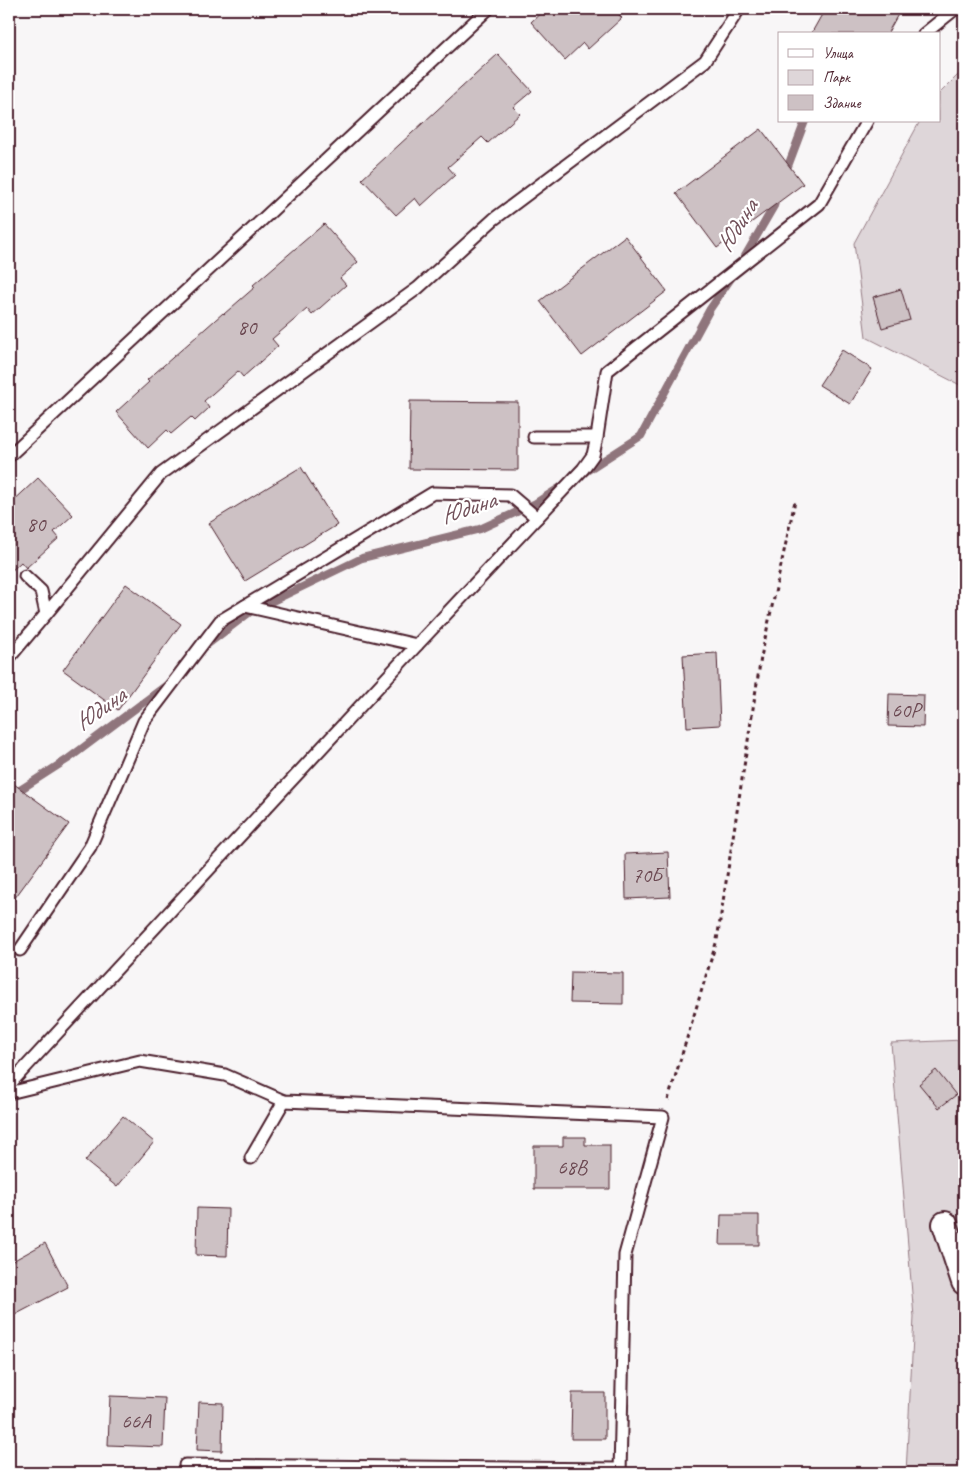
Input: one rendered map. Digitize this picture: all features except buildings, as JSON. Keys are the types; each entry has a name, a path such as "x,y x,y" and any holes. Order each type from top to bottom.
{"street":[{"path":"945,1224 964,1282"}],"lane":[{"path":"9,456 488,9"},
{"path":"9,658 161,474 418,288 494,219 705,61 739,9"},
{"path":"926,32 955,9"},
{"path":"9,1085 583,469 593,455 607,371 819,204 866,122"},
{"path":"534,437 597,437"},
{"path":"20,950 90,847 144,721 220,621 433,493 510,495 537,518"},
{"path":"25,576 41,592 46,614"},
{"path":"245,606 417,645"},
{"path":"9,1093 140,1061 226,1075 284,1101 663,1117 625,1255 620,1471 185,1465"},
{"path":"250,1158 284,1101"}],"path":[{"path":"663,1117 717,940 761,658 795,501"}],"green space":[{"path":"964,69 964,387 866,337 854,243 919,122 940,122 940,93"},
{"path":"964,1040 964,1473 906,1473 914,1317 891,1043"}],"waterway":[{"name":"Юдина","path":"785,174 805,122"},
{"name":"Юдина","path":"741,263 774,206 777,196"},
{"name":"Юдина","path":"582,474 641,436 710,309 732,277"},
{"name":"Юдина","path":"204,647 250,612 362,558 480,529 534,504 562,486"},
{"name":"Юдина","path":"9,797 68,759 168,684"}]}
